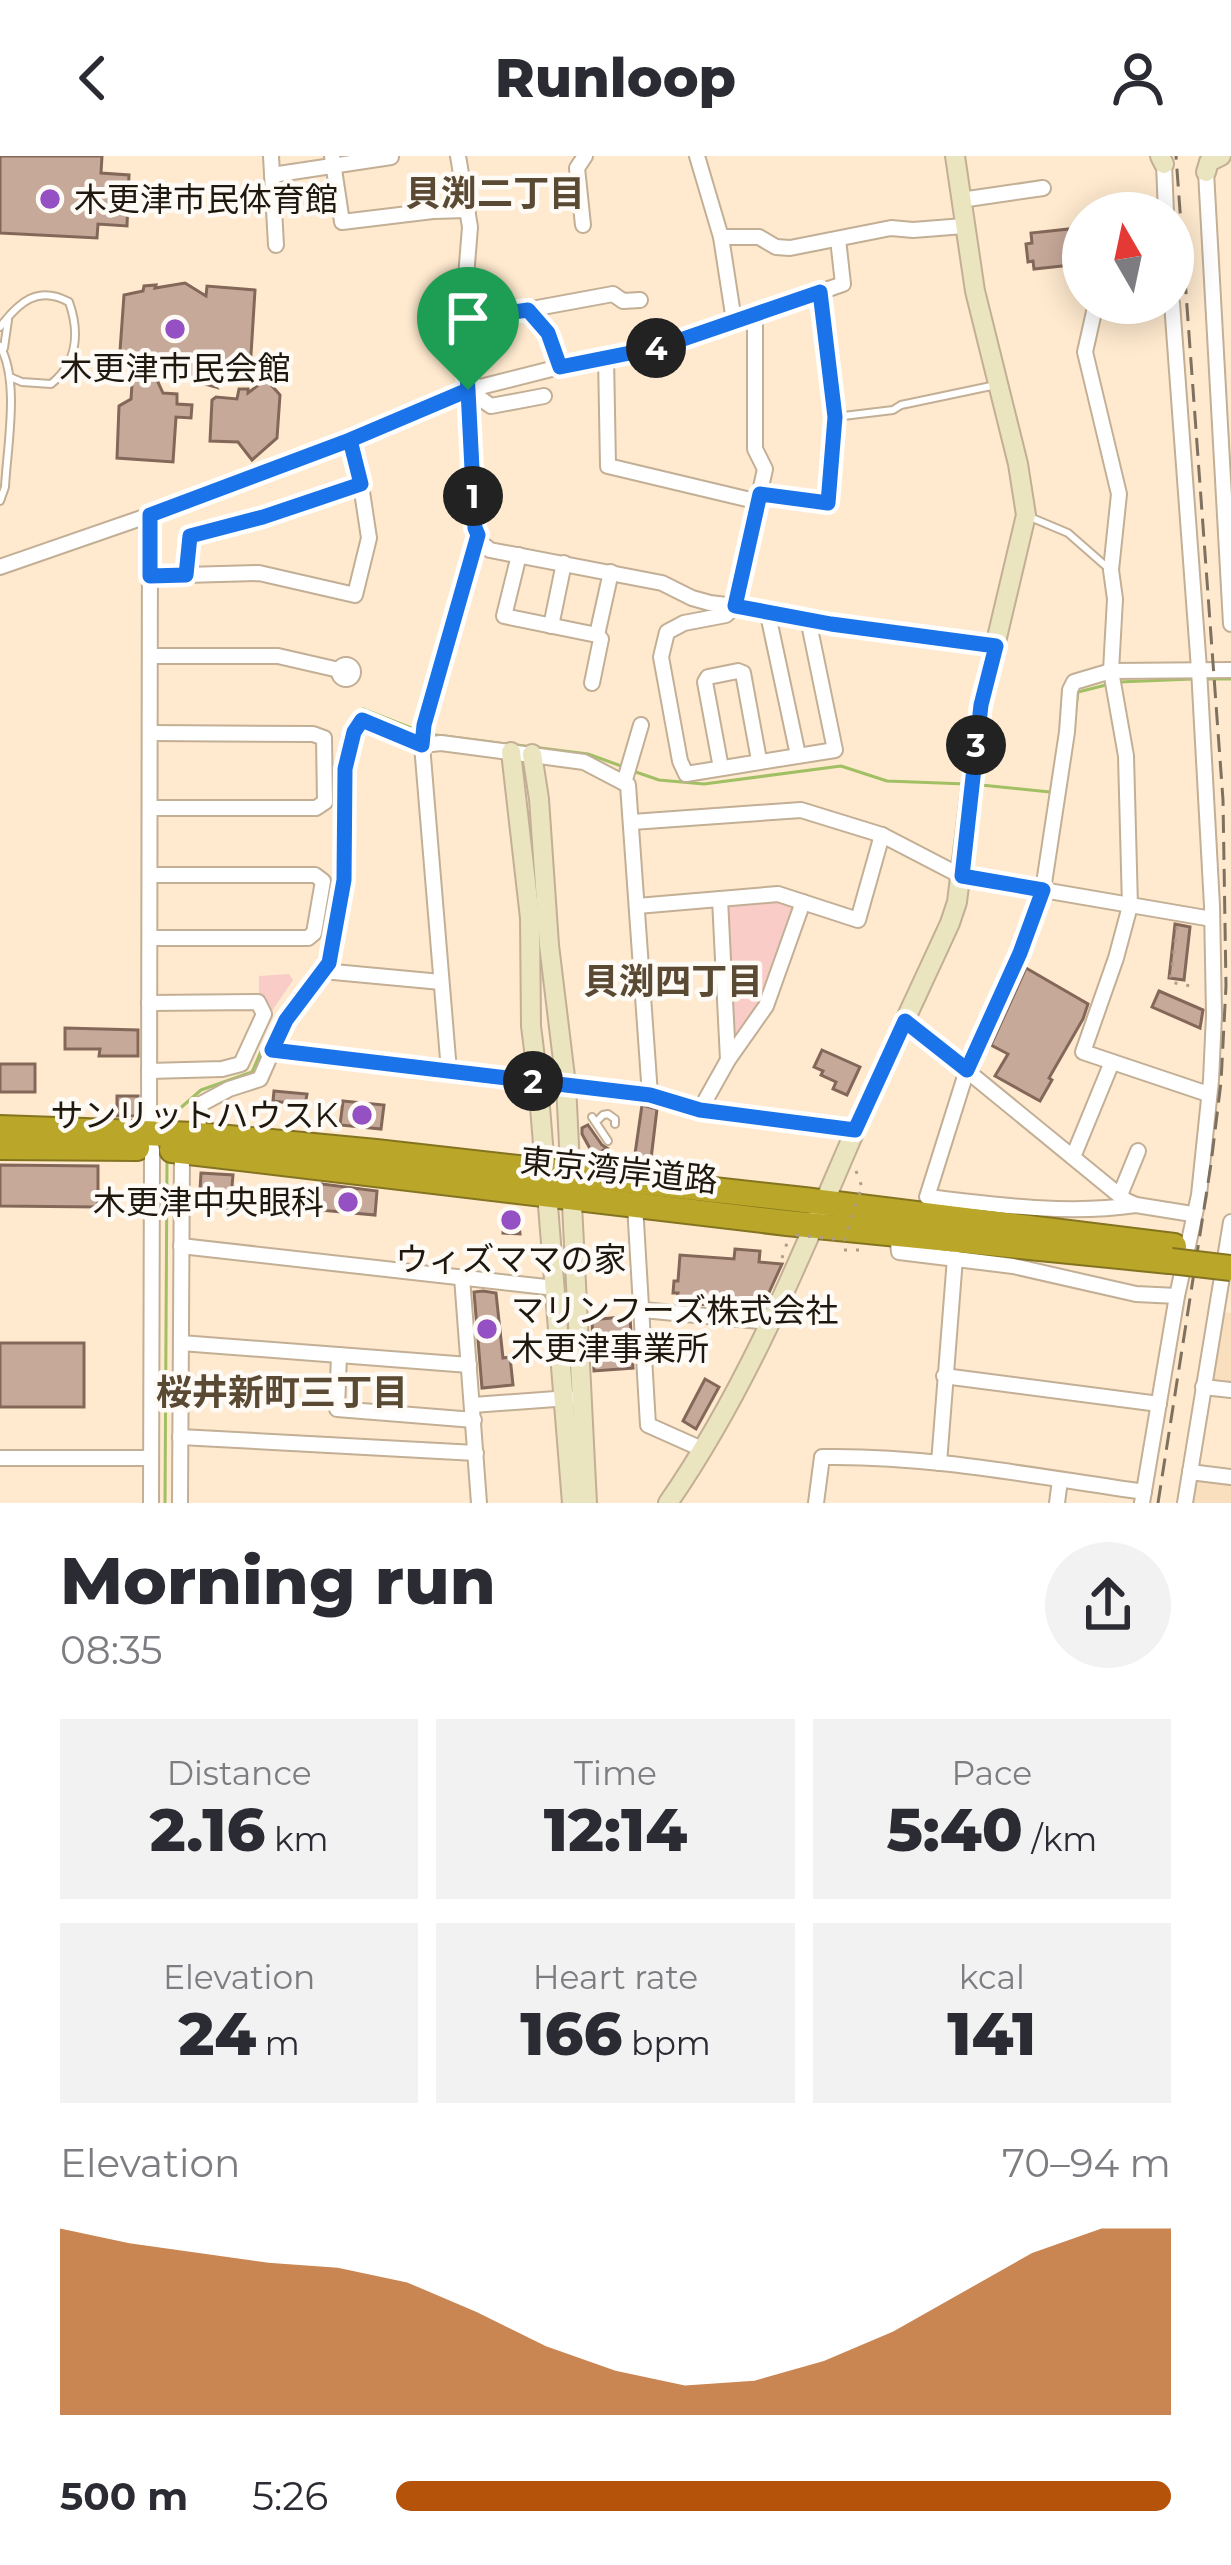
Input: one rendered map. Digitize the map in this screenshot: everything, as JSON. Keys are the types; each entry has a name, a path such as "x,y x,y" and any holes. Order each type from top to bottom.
{"highway":[{"name":"東京湾岸道路","path":"0,1127 151,1141"},
{"name":"東京湾岸道路","path":"0,1147 189,1142 558,1185 897,1235 1173,1253 1231,1252"},
{"name":"東京湾岸道路","path":"558,1185 634,1205 1173,1253 1231,1268"}],"street":[{"path":"271,156 276,245"},
{"path":"458,156 470,227 463,314 475,528 480,542 490,550 662,583 710,603 996,646"},
{"path":"583,225 578,168 585,156"},
{"path":"697,156 721,238 734,321"},
{"path":"668,1503 704,1450 770,1322 950,923 962,876 981,705 1026,515 975,291 955,156"},
{"path":"1221,156 1209,162 1206,172 1223,332 1231,624"},
{"path":"272,175 333,161 391,157"},
{"path":"1162,160 1164,192"},
{"path":"333,161 342,222 467,211"},
{"path":"961,200 1043,188"},
{"path":"721,238 759,237 776,247 790,248 890,228 964,226"},
{"path":"1210,234 1231,236"},
{"path":"0,567 350,440 468,390 660,347 843,284 838,239"},
{"path":"463,314 484,316 613,294 623,301 640,300"},
{"path":"755,314 755,449 765,469 735,606 726,615 685,623 667,632 661,657 686,774 835,750 808,619"},
{"path":"1091,324 1085,352 1119,494 1111,570 1115,598 1112,671 1126,756 1130,906 1083,1052 1208,1094"},
{"path":"816,1503 822,1457 858,1456 1060,1480 1143,1497 1198,1195 1214,1015 1198,669 1173,324"},
{"path":"606,357 608,466 760,498"},
{"path":"468,390 491,406 544,396"},
{"path":"150,576 260,573 355,595 369,538 350,440"},
{"path":"186,575 190,536 361,484"},
{"path":"150,515 151,1503"},
{"path":"449,1071 422,745 478,535"},
{"path":"519,555 504,616 597,634 600,653 592,683"},
{"path":"551,626 564,563"},
{"path":"597,634 611,572"},
{"path":"767,610 798,755"},
{"path":"150,656 278,656 339,670"},
{"path":"1192,1214 1136,1205 1046,1208 928,1197 967,1070 1043,890 1074,682 1112,671 1231,670"},
{"path":"721,768 705,682 708,677 742,673 759,760"},
{"path":"179,1503 181,1246 189,1142 201,1104 260,1079 286,1020 329,963 344,880 345,769 354,732 362,720 422,745 442,743 584,762 628,785 650,1095"},
{"path":"624,783 640,725"},
{"path":"150,733 313,734 324,738 325,802 316,808 150,808"},
{"path":"511,752 530,918 531,1026 558,1185 572,1398 572,1503"},
{"path":"532,754 566,1085 555,1288 586,1503"},
{"path":"632,822 801,810 882,836 962,876 1212,919"},
{"path":"638,906 778,894 858,920 882,836"},
{"path":"150,875 315,875 323,881 314,933 308,938 150,938"},
{"path":"719,899 728,1060"},
{"path":"700,1110 766,1006 802,902"},
{"path":"323,971 441,982"},
{"path":"149,1003 258,1002 265,1015 242,1064 149,1072"},
{"path":"905,1021 1136,1205"},
{"path":"272,1050 650,1095 700,1110 855,1130"},
{"path":"1073,1157 1112,1062"},
{"path":"1120,1195 1138,1151"},
{"path":"634,1205 648,1425 704,1450"},
{"path":"1185,1503 1215,1310 1226,1301 1231,1222"},
{"path":"897,1235 899,1252 1013,1266 1136,1294 1177,1296"},
{"path":"181,1246 555,1288"},
{"path":"939,1463 955,1258"},
{"path":"462,1277 479,1503"},
{"path":"643,1310 770,1322"},
{"path":"181,1343 470,1365"},
{"path":"339,1355 337,1409 474,1412 572,1398"},
{"path":"944,1376 1159,1404"},
{"path":"1203,1387 1231,1390"},
{"path":"180,1437 476,1453"},
{"path":"0,1458 151,1458"},
{"path":"1190,1472 1231,1478"},
{"path":"1057,1503 1060,1480"}],"lane":[{"path":"760,498 828,503 835,417 820,292"},
{"path":"0,327 25,302 39,296 55,294 69,302 74,317 74,350 61,376 51,384 10,377"},
{"path":"528,310 548,333 560,367"},
{"path":"0,501 5,487 10,377 2,349 9,315"},
{"path":"835,417 893,410 998,385"},
{"path":"1026,515 1068,533 1111,570"},
{"path":"608,1141 595,1119 608,1114 615,1124"}],"path":[{"path":"1178,923 1170,982 1196,987"},
{"path":"637,1160 648,1161"},
{"path":"812,1221 844,1240 862,1187 856,1169"}],"shaded area":[{"path":"776,899 793,904 795,910 759,1006 734,1039 725,909 728,904"},
{"path":"289,974 293,980 272,1011 259,997 259,976"},
{"path":"1223,1312 1231,1313 1231,1385 1209,1379"},
{"path":"1196,1478 1231,1482 1231,1503 1188,1503"}],"building":[{"name":"木更津市民体育館","path":"0,156 102,156 101,173 129,175 127,226 98,224 97,238 0,233"},
{"path":"1062,230 1062,266 1034,269 1026,244 1032,243 1031,233"},
{"path":"185,283 206,296 207,286 255,290 250,371 202,368 216,387 152,369 163,393 177,394 177,404 192,405 191,418 176,417 173,462 117,458 119,406 131,399 134,355 120,351 124,295 143,291 144,286"},
{"path":"266,379 280,395 277,438 252,460 238,442 210,441 212,400 237,399 239,389 248,389 248,393"},
{"path":"1175,924 1190,927 1184,980 1169,978"},
{"path":"1026,968 1088,1004 1040,1101 995,1076 1008,1054 991,1045"},
{"path":"1159,991 1203,1010 1200,1028 1152,1007"},
{"path":"65,1028 138,1030 138,1056 99,1056 100,1049 65,1049"},
{"path":"822,1050 860,1067 847,1095 833,1089 836,1082 814,1067"},
{"path":"0,1064 35,1064 35,1092 0,1092"},
{"path":"274,1091 307,1094 305,1105 273,1101"},
{"path":"117,1096 138,1096 138,1116 117,1116"},
{"name":"サンリットハウスK","path":"343,1101 384,1105 381,1129 340,1125"},
{"path":"642,1105 657,1109 651,1159 646,1163 634,1161"},
{"path":"588,1125 607,1148 594,1156 582,1134"},
{"path":"0,1165 98,1166 98,1207 0,1206"},
{"path":"201,1173 233,1175 230,1209 199,1206"},
{"name":"木更津中央眼科","path":"322,1184 377,1191 375,1215 319,1210"},
{"name":"ウィズママの家","path":"504,1214 518,1215 520,1234 503,1233"},
{"path":"735,1249 760,1251 759,1262 782,1264 761,1310 677,1302 678,1293 673,1293 680,1255 734,1259"},
{"path":"474,1292 496,1293 503,1358 510,1357 513,1385 482,1388"},
{"path":"630,1316 633,1368 594,1371 592,1320"},
{"path":"0,1343 84,1343 84,1407 0,1407"},
{"path":"705,1379 719,1387 696,1429 683,1421"}],"waterway":[{"path":"1119,682 1193,679"},
{"path":"1203,679 1231,679"},
{"path":"1074,722 1078,692 1110,684"},
{"path":"358,717 363,709 419,731"},
{"path":"428,734 507,744"},
{"path":"517,745 588,754 624,767"},
{"path":"337,880 337,768 341,758"},
{"path":"633,771 659,780 704,784 841,766 887,781 966,784"},
{"path":"981,785 1050,792"},
{"path":"169,1126 169,1118 201,1090 252,1072 277,1015 318,963 334,895"},
{"path":"165,1503 167,1160"}],"railway":[{"path":"1158,1503 1211,1164 1226,986 1223,800 1176,156"}],"place":[{"name":"木更津市民体育館","path":"50,199"},
{"name":"木更津市民会館","path":"175,329"},
{"name":"サンリットハウスK","path":"362,1115"},
{"name":"木更津中央眼科","path":"348,1202"},
{"name":"ウィズママの家","path":"511,1220"},
{"name":"マリンフーズ株式会社 木更津事業所","path":"487,1329"}],"district":[{"name":"貝渕二丁目","path":"495,193"},
{"name":"貝渕四丁目","path":"673,981"},
{"name":"桜井新町三丁目","path":"282,1392"}],"route":[{"path":"468,390 150,515 150,576 186,575 190,536 361,484 350,440 468,390 478,535 422,745 362,720 354,732 345,769 344,880 329,963 286,1020 272,1050 650,1095 700,1110 855,1130 905,1021 967,1070 1043,890 962,876 981,705 996,646 735,606 760,494 828,503 835,417 820,292 660,347 560,367 548,333 528,310 463,314 468,390"}]}
